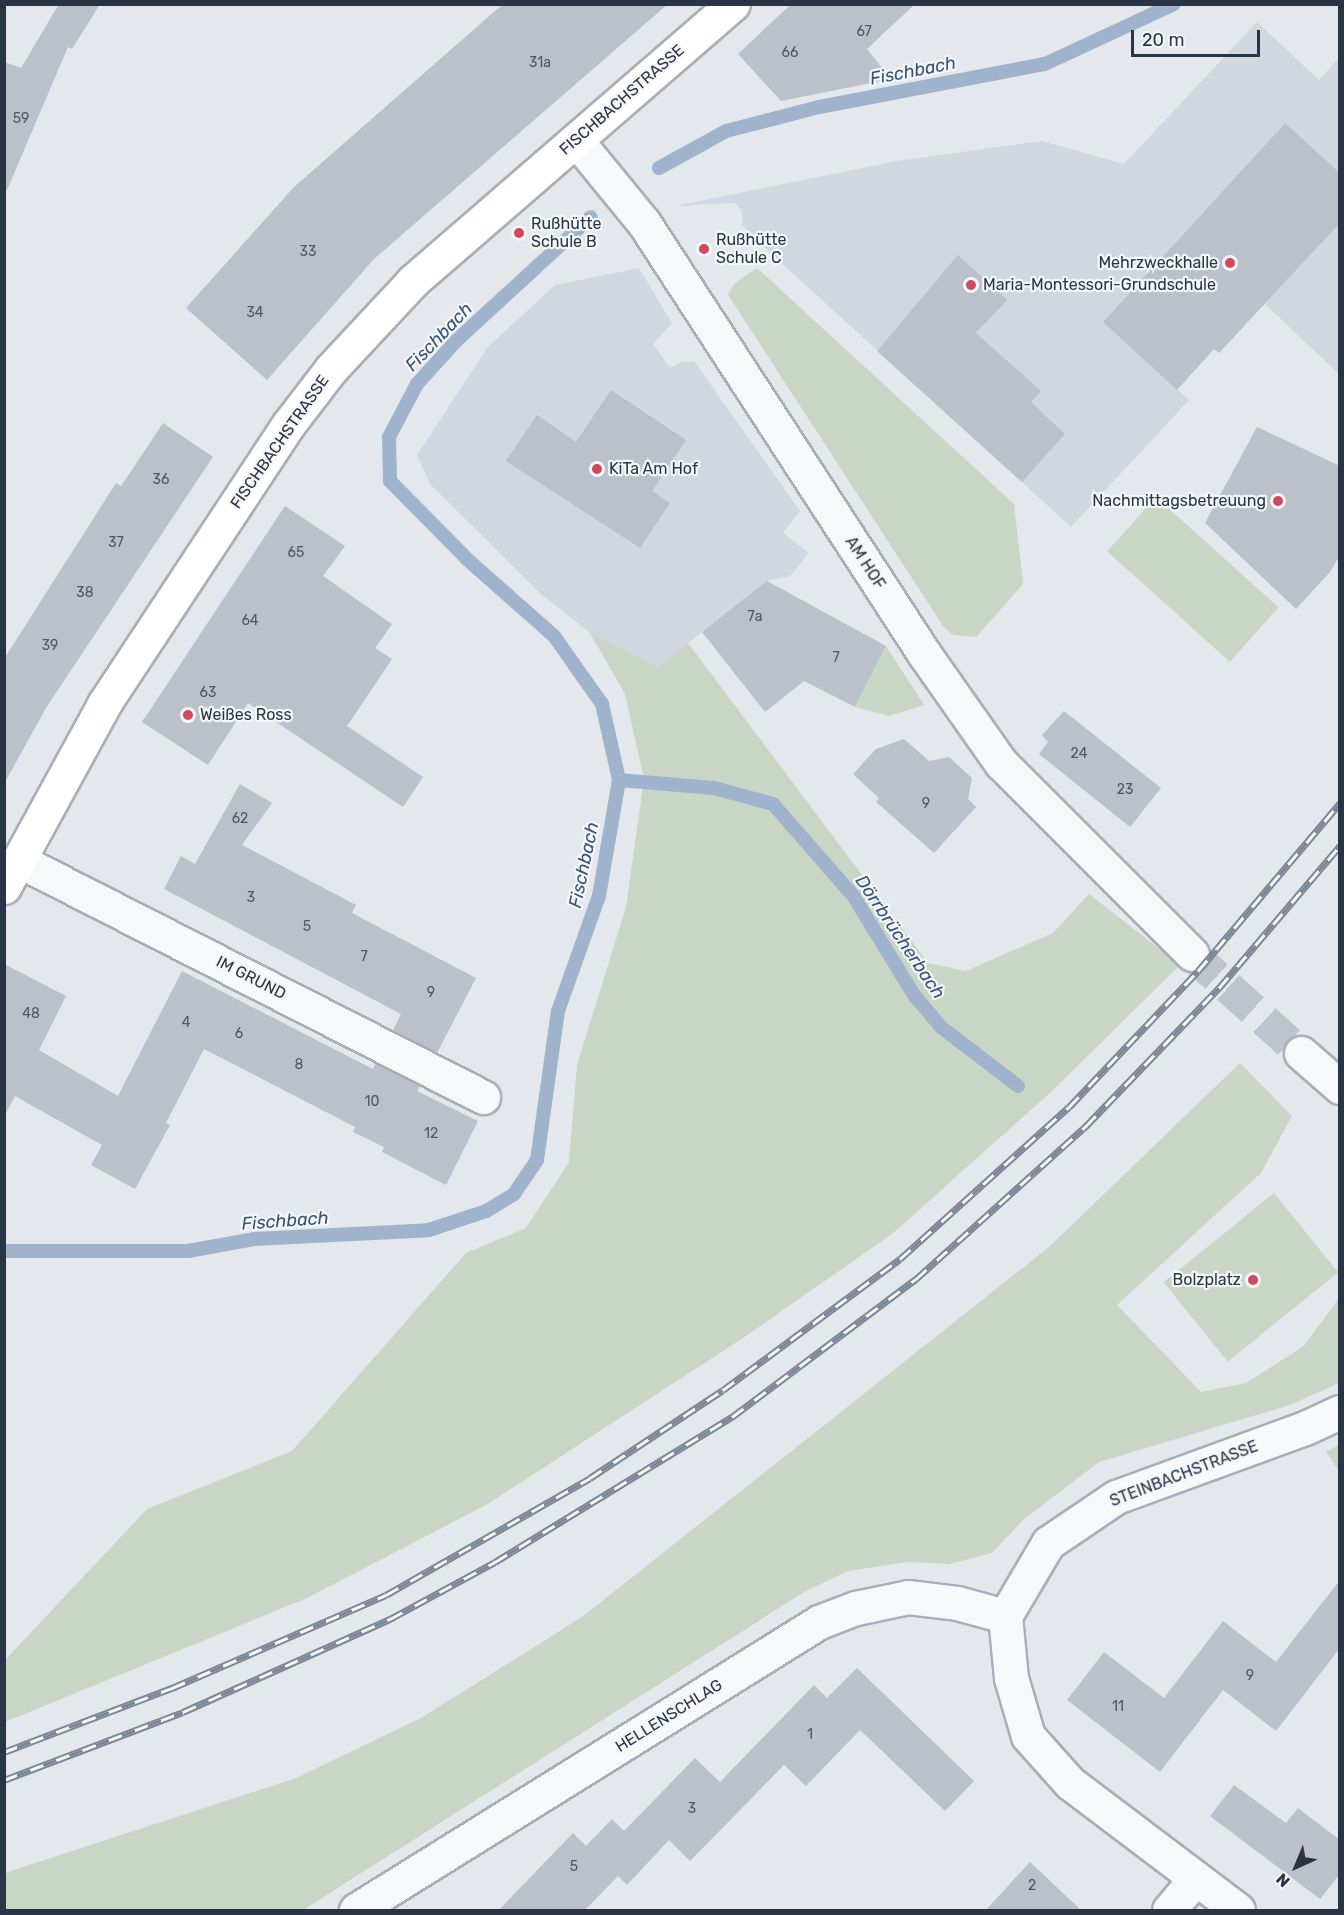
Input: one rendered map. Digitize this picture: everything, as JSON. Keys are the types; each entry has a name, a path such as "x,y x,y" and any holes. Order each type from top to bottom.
{"main road":[{"name":"FISCHBACHSTRASSE","path":"11,874 104,704 288,425 331,369 403,291 733,4"}],"street":[{"name":"AM HOF","path":"576,140 644,223 919,645 1001,764 1192,954"},
{"name":"IM GRUND","path":"11,874 483,1097"},
{"path":"1301,1053 1340,1087"},
{"name":"STEINBACHSTRASSE","path":"1005,1616 1047,1543 1116,1497 1305,1428 1340,1412"},
{"name":"HELLENSCHLAG","path":"356,1911 819,1622 856,1608 908,1598 957,1603 1005,1616"},
{"path":"1005,1616 1011,1678 1028,1736 1070,1783 1238,1911"},
{"path":"1169,1911 1195,1879"}],"shaded area":[{"name":"Maria-Montessori-Grundschule","path":"1257,22 1319,80 1339,58 1339,173 1285,123 1103,322 1189,400 1071,527 765,248 742,225 742,211 735,203 675,206 897,161 1042,141 1124,164"},
{"path":"1339,223 1339,374 1265,304"},
{"name":"KiTa Am Hof","path":"639,268 672,323 653,344 670,368 681,362 694,361 800,511 783,533 809,553 790,576 767,581 658,667 590,633 542,595 430,484 417,455 488,347 555,285"}],"green space":[{"path":"757,268 1014,504 1023,584 976,637 953,635 943,626 730,298 728,294 735,283"},
{"path":"1156,497 1279,607 1230,662 1107,551"},
{"path":"590,633 658,667 688,643 928,963 966,971 1053,933 1089,894 1180,965 1051,1092 892,1234 746,1336 486,1505 307,1598 5,1722 5,1660 147,1509 292,1451 466,1253 526,1228 569,1162 577,1065 626,907 644,779 625,694"},
{"path":"886,646 924,705 889,716 855,707"},
{"path":"1240,1063 1292,1116 1261,1173 1117,1305 1201,1392 1246,1383 1304,1346 1339,1298 1339,1383 1290,1405 1099,1462 1024,1519 992,1553 950,1564 908,1562 848,1571 804,1592 303,1910 5,1910 5,1873 296,1778 421,1718 582,1617 1049,1247"},
{"name":"Bolzplatz","path":"1274,1193 1338,1272 1228,1362 1164,1282"},
{"path":"1339,1445 1339,1471 1326,1452"}],"building":[{"path":"59,4 100,4 72,49 68,47 4,197 4,62 21,68"},
{"path":"503,4 668,4 374,259 267,380 186,308 294,187"},
{"path":"791,4 915,4 867,49 891,79 781,101 738,54"},
{"name":"Mehrzweckhalle","path":"1285,123 1340,173 1340,223 1219,353 1214,349 1177,390 1103,322"},
{"path":"958,255 1007,300 976,333 1041,391 1031,402 1065,434 1022,482 877,351"},
{"path":"611,390 686,440 652,491 670,503 640,548 506,461 537,415 576,442"},
{"path":"163,423 213,457 46,708 4,784 4,659 116,483 121,486"},
{"name":"Nachmittagsbetreuung","path":"1257,427 1340,466 1340,555 1330,572 1296,609 1205,523"},
{"path":"285,506 345,546 323,576 392,624 375,648 392,659 347,726 423,777 403,807 248,703 208,765 142,722"},
{"path":"767,581 886,646 855,707 804,681 765,712 702,632"},
{"path":"1064,711 1161,788 1130,827 1039,754 1048,742 1042,735"},
{"path":"904,739 929,761 949,757 972,778 968,799 976,807 934,853 876,802 879,798 853,774 876,749"},
{"path":"240,784 272,803 242,845 356,905 352,913 476,978 437,1053 393,1030 401,1014 164,889 181,856 195,864"},
{"path":"4,964 66,996 39,1050 118,1096 182,971 373,1069 376,1063 420,1086 417,1091 478,1121 446,1185 382,1152 384,1147 353,1132 355,1127 204,1049 166,1123 170,1125 135,1189 91,1165 102,1145 15,1096 4,1117"},
{"path":"1340,1580 1340,1648 1276,1731 1223,1690 1160,1772 1067,1700 1104,1652 1164,1698 1223,1621 1276,1662"},
{"path":"857,1668 974,1781 945,1811 860,1730 806,1786 784,1765 690,1861 669,1840 627,1885 618,1876 584,1911 498,1911 573,1833 586,1846 612,1819 624,1831 695,1758 720,1782 814,1685 827,1698"},
{"path":"1234,1785 1286,1823 1298,1808 1340,1840 1340,1874 1320,1899 1210,1816"},
{"path":"1030,1862 1082,1911 985,1911"}],"waterway":[{"name":"Fischbach","path":"659,168 726,131 819,107 1045,64 1174,4"},
{"name":"Fischbach","path":"4,1251 188,1251 254,1239 429,1230 486,1211 514,1194 537,1160 558,1011 599,896 619,780 602,704 554,636 467,559 390,481 389,437 417,384 456,341 591,217"},
{"name":"Dörrbrücherbach","path":"619,780 714,788 773,804 854,897 914,995 941,1027 1018,1086"}],"tunnel":[{"path":"1192,954 1301,1053"}],"railway":[{"path":"4,1752 172,1688 386,1595 590,1478 723,1390 900,1259 1069,1107 1198,971 1340,803"},
{"path":"4,1780 183,1712 390,1619 495,1562 732,1417 916,1279 1086,1126 1219,988 1340,846"}],"place":[{"name":"Rußhütte Schule B","path":"519,233"},
{"name":"Rußhütte Schule C","path":"704,249"},
{"name":"Mehrzweckhalle","path":"1230,263"},
{"name":"Maria-Montessori-Grundschule","path":"971,285"},
{"name":"KiTa Am Hof","path":"597,469"},
{"name":"Nachmittagsbetreuung","path":"1278,501"},
{"name":"Weißes Ross","path":"188,715"},
{"name":"Bolzplatz","path":"1253,1280"}]}
